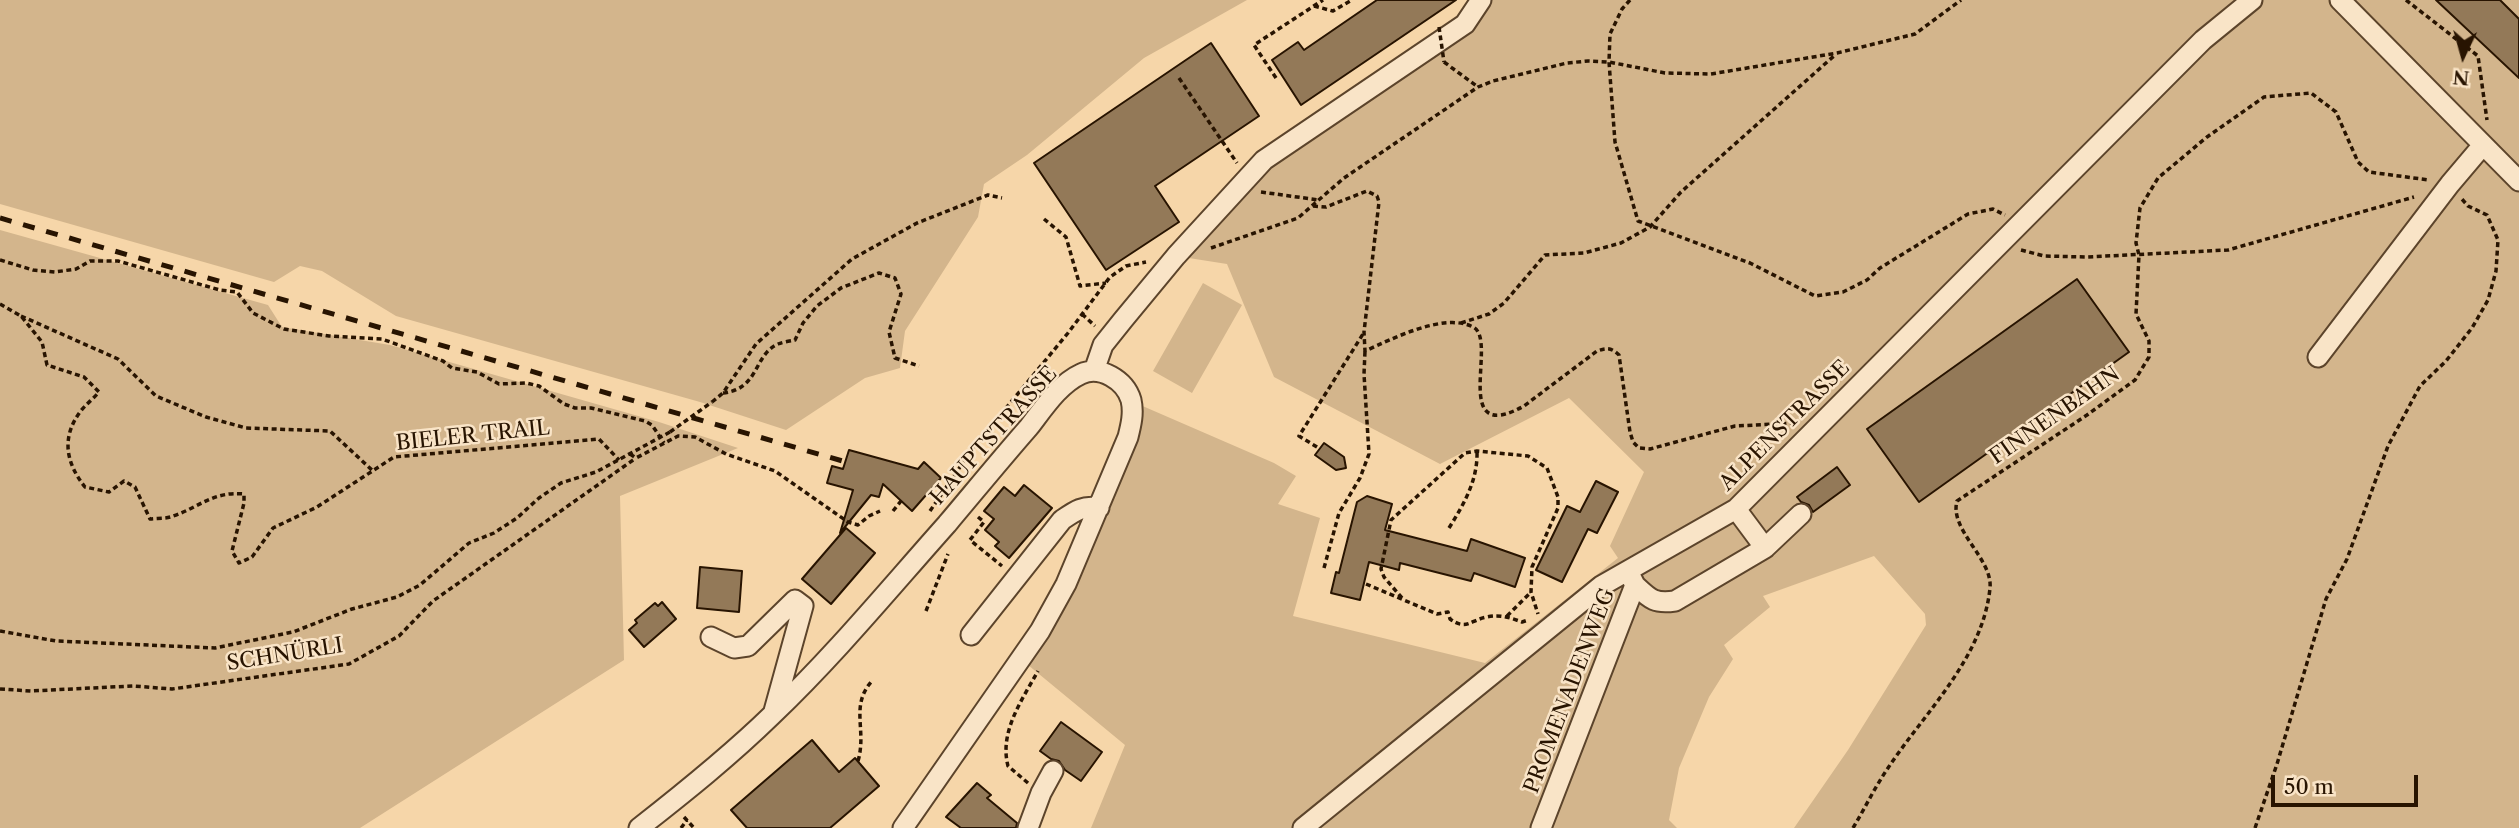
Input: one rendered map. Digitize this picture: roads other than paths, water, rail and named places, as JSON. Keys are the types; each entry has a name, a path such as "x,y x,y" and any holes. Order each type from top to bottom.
{"street":[{"path":"903,828 1040,632 1066,584 1099,508 1133,418 1131,401 1125,388 1115,379 1094,371 1103,345 1176,256 1252,184 1264,160 1465,24 1481,0"},
{"name":"ALPENSTRASSE","path":"1303,828 1601,586 1631,578 1736,509 1943,298 2001,245 2203,40 2252,0"},
{"path":"2340,0 2519,181"},
{"path":"2318,357 2483,145"},
{"name":"HAUPTSTRASSE","path":"639,828 699,782 772,715 946,525 1053,398 1081,374 1094,371"},
{"path":"971,635 1062,520 1076,510 1088,506 1099,508"},
{"path":"1736,509 1765,548"},
{"path":"1631,578 1650,599 1661,603 1675,601 1765,548 1801,513"},
{"name":"PROMENADENWEG","path":"1541,828 1631,578"},
{"path":"711,637 734,649 748,646 795,600 803,606 772,715"},
{"path":"1028,828 1041,793 1053,771"}],"railway":[{"path":"0,218 846,462"}]}
